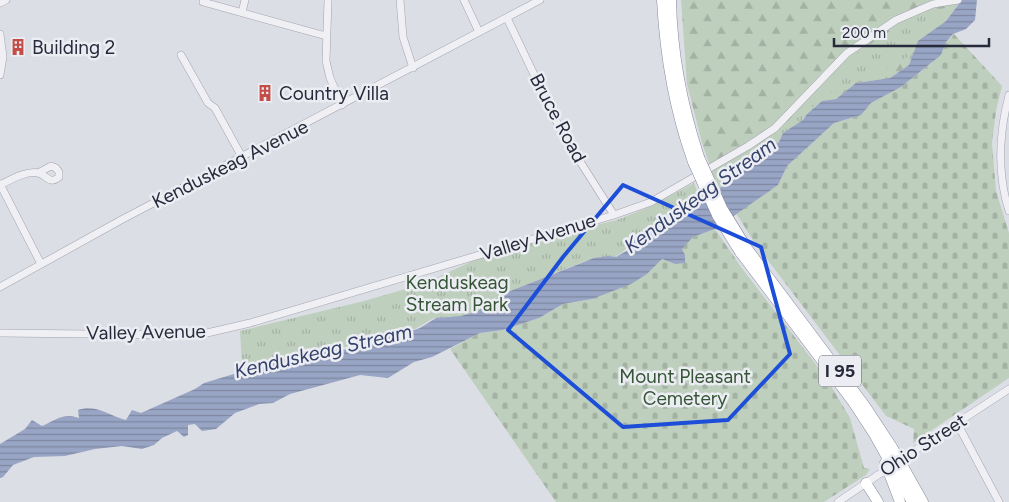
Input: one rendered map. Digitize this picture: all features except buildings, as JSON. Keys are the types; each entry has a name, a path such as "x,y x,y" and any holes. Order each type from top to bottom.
{"highway":[{"name":"I 95","path":"662,0 671,84 678,113 696,159 743,250 874,434 912,502"},
{"name":"I 95","path":"671,0 673,45 696,159"},
{"name":"I 95","path":"743,250 865,406 887,438 924,502"},
{"path":"847,394 880,453 900,502"},
{"path":"866,483 878,502"}],"street":[{"path":"0,3 6,0"},
{"path":"242,12 246,0"},
{"path":"328,0 326,56 329,72 342,105"},
{"path":"400,0 403,37 414,68"},
{"path":"464,0 479,32"},
{"name":"Kenduskeag Avenue","path":"0,287 112,225 414,68 540,0"},
{"name":"Valley Avenue","path":"0,333 179,335 215,331 250,323 614,215 651,202 748,146 775,128 847,53 896,20 934,4 956,0"},
{"path":"203,2 326,36"},
{"name":"Bruce Road","path":"507,18 562,133 614,215"},
{"path":"0,34 3,57 0,75"},
{"path":"181,55 208,103 215,108 242,157"},
{"path":"1009,95 1000,157 1001,175 1009,210"},
{"path":"38,173 27,174 0,184 41,264"},
{"name":"Ohio Street","path":"838,502 1009,389"},
{"path":"957,423 999,502"}],"highlighted area":[{"path":"623,185 761,247 790,354 728,420 623,427 508,330 563,257"}],"green space":[{"path":"681,0 962,0 946,21 918,41 909,65 890,78 856,83 836,99 822,101 803,120 783,133 779,142 735,179 718,189 702,143 687,84"},
{"path":"957,5 950,15 920,41 907,57 875,75 852,84 838,94 828,91 804,116 802,121 783,133 778,141 769,146 752,163 717,187 711,173 748,152 782,127 831,76 863,49 898,27 917,18 936,10"},
{"path":"954,34 1002,86 996,111 992,143 996,191 1009,233 1009,378 913,443 914,429 886,416 754,242 736,213 778,185 787,166 834,123 861,115 871,103 901,87 941,55 946,42"},
{"name":"Kenduskeag Stream Park","path":"694,183 702,202 671,220 670,226 663,226 655,233 651,230 641,234 638,233 626,248 616,256 617,258 585,261 502,295 492,302 478,306 481,309 479,311 469,313 467,316 457,316 454,319 450,316 448,318 434,318 413,330 392,334 385,339 361,347 329,349 329,345 308,348 276,361 272,359 262,361 262,364 258,367 253,364 242,367 240,331 364,301 423,284 479,258 567,232 617,220 649,207"},
{"name":"Mount Pleasant Cemetery","path":"715,229 741,267 827,379 850,418 864,468 870,469 866,475 824,502 556,502 450,349 480,333 503,330 539,318 563,304 592,299 647,274 662,259 675,264 685,255 681,249 693,237"}],"water":[{"name":"Kenduskeag Stream","path":"962,0 977,0 975,20 966,29 953,34 946,42 941,55 901,87 871,103 861,115 834,123 787,166 778,185 715,229 693,237 682,249 685,255 685,263 675,264 662,259 647,274 631,284 592,299 563,304 539,318 503,330 480,333 432,357 414,362 388,378 360,375 290,394 273,403 259,404 235,413 216,429 202,431 195,424 188,425 188,435 184,437 177,431 162,438 154,445 142,449 122,446 95,449 65,456 34,457 13,465 0,478 0,444 25,429 32,420 42,426 64,416 79,418 78,410 91,408 126,420 132,410 141,413 195,389 204,383 263,367 268,362 285,359 303,351 320,348 336,350 357,349 384,340 393,333 406,333 420,328 436,318 461,316 478,311 503,294 594,258 616,257 628,250 636,237 643,231 658,231 673,224 713,192 736,178 779,142 783,133 803,120 822,101 836,99 856,83 890,78 909,65 918,41 946,21"}],"place":[{"name":"Building 2","path":"18,47"},
{"name":"Country Villa","path":"265,93"}]}
